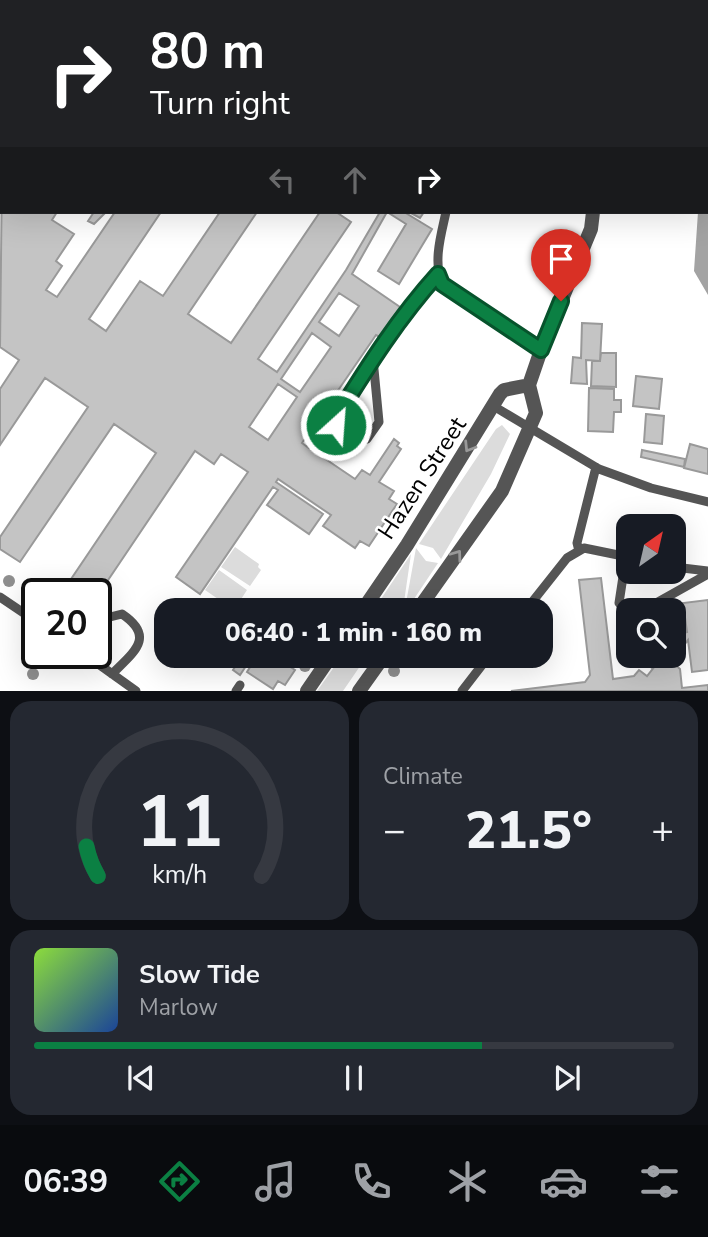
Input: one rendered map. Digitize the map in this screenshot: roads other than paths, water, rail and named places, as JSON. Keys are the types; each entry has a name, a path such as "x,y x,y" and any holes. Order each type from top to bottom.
{"street":[{"path":"426,598 502,491 536,413 529,386 591,229 593,214"},
{"name":"Hazen Street","path":"370,598 504,390 529,386"},
{"path":"307,691 323,668"},
{"path":"359,691 375,668"}],"lane":[{"path":"446,214 439,242 438,274 442,284 541,350"},
{"path":"373,359 379,422 367,439 358,441 340,430 336,425 337,416 373,359 412,302 438,274"},
{"path":"495,407 596,467 651,488 708,502"},
{"path":"579,551 577,543 596,467"},
{"path":"535,598 567,558 584,548 616,555"},
{"path":"686,569 708,572"},
{"path":"664,598 708,572"},
{"path":"0,597 21,611"},
{"path":"112,616 122,614 137,624 141,634 134,652 112,674"},
{"path":"462,691 480,668"},
{"path":"105,669 136,691"}]}
